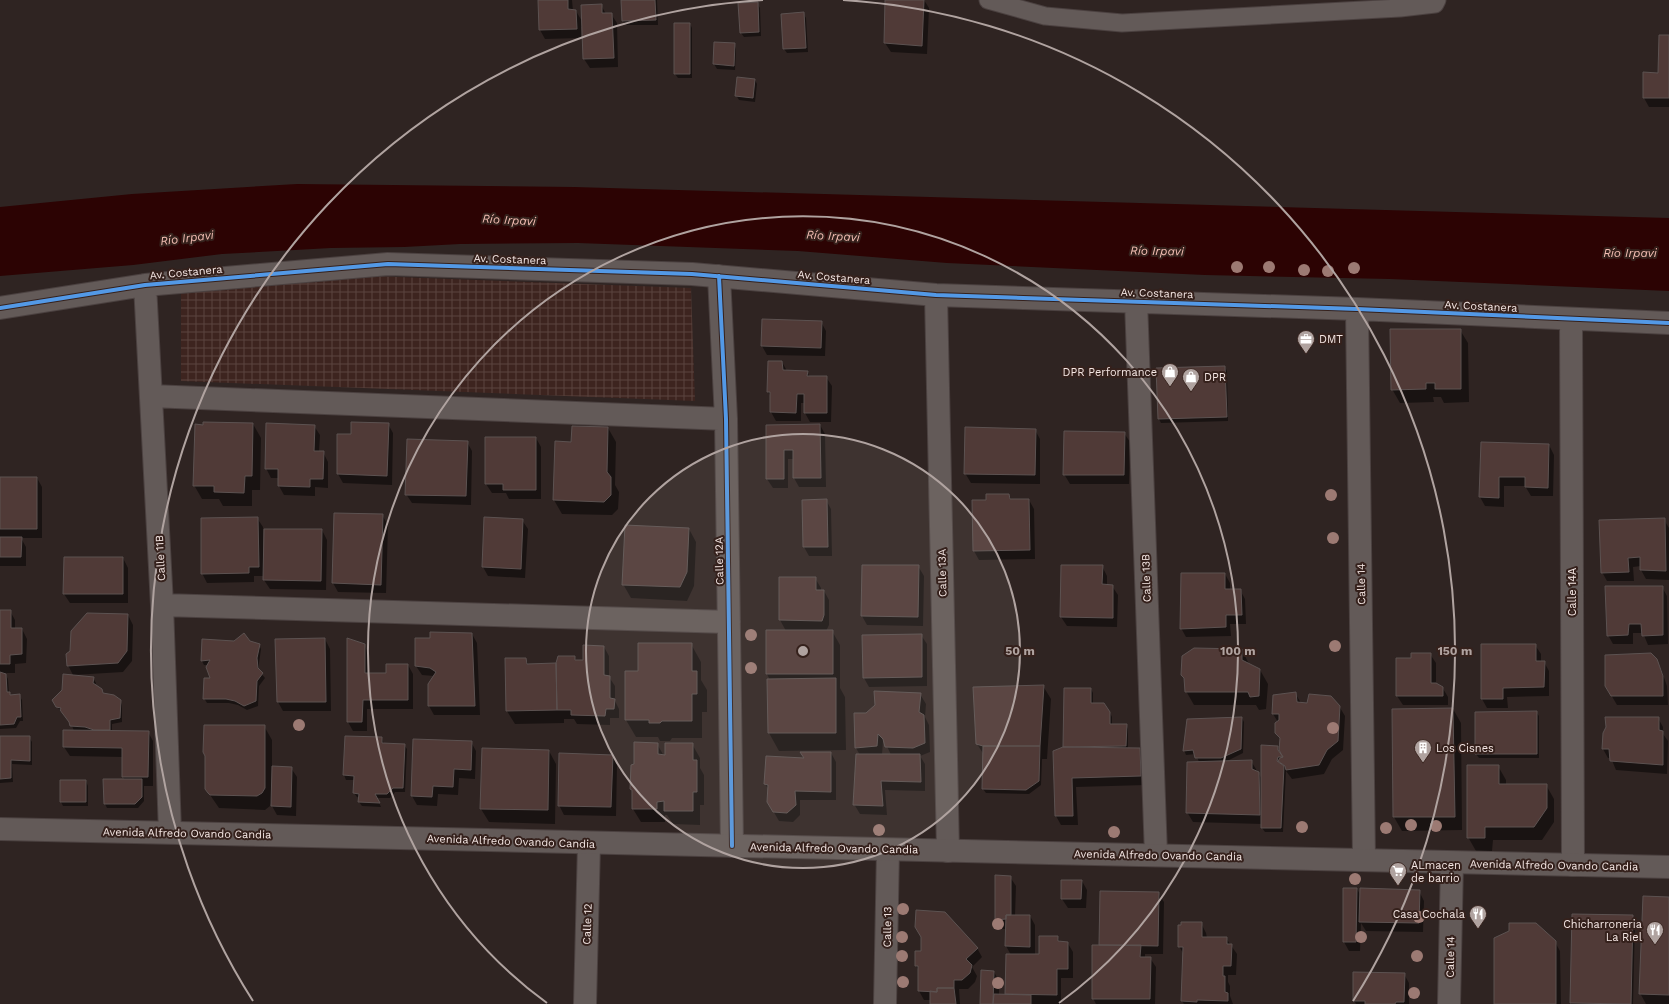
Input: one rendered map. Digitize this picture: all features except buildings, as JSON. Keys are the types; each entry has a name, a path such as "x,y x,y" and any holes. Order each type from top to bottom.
{"street":[{"name":"Av. Costanera","path":"0,308 145,285 388,264 692,274 936,295 1357,308 1571,320 1669,323"},
{"name":"Calle 12A","path":"719,276 726,419 732,846"},
{"name":"Calle 11B","path":"145,285 162,605 170,832"},
{"name":"Calle 13A","path":"936,295 948,851"},
{"name":"Calle 13B","path":"1136,301 1156,855"},
{"name":"Calle 14","path":"1357,308 1364,859"},
{"name":"Calle 14A","path":"1571,320 1573,865"},
{"path":"151,396 726,419"},
{"path":"162,605 729,622"},
{"name":"Avenida Alfredo Ovando Candia","path":"0,829 170,832 589,844 1364,859 1452,863 1669,867"},
{"name":"Calle 12","path":"585,1004 589,844"},
{"name":"Calle 13","path":"885,1004 888,850"},
{"name":"Calle 14","path":"1449,1004 1452,863"}],"lane":[{"path":"988,0 1045,16 1122,24 1400,8 1435,4 1437,0"}],"shaded area":[{"path":"371,276 691,288 695,401 181,381 181,291"}],"water":[{"name":"Río Irpavi","path":"297,184 574,187 1669,218 1669,291 1390,279 1205,275 947,263 798,251 578,243 460,244 404,247 331,248 222,254 133,265 0,276 0,207 132,194"}],"cycle path":[{"path":"0,308 145,285 388,264 692,274 936,295 1357,309 1669,323"},
{"path":"719,276 726,419 732,846"}],"place":[{"name":"DMT","path":"1306,354"},
{"name":"DPR Performance","path":"1170,387"},
{"name":"DPR","path":"1191,392"},
{"name":"Los Cisnes","path":"1423,763"},
{"name":"ALmacen de barrio","path":"1398,886"},
{"name":"Casa Cochala","path":"1478,929"},
{"name":"Chicharroneria La Riel","path":"1655,945"}]}
